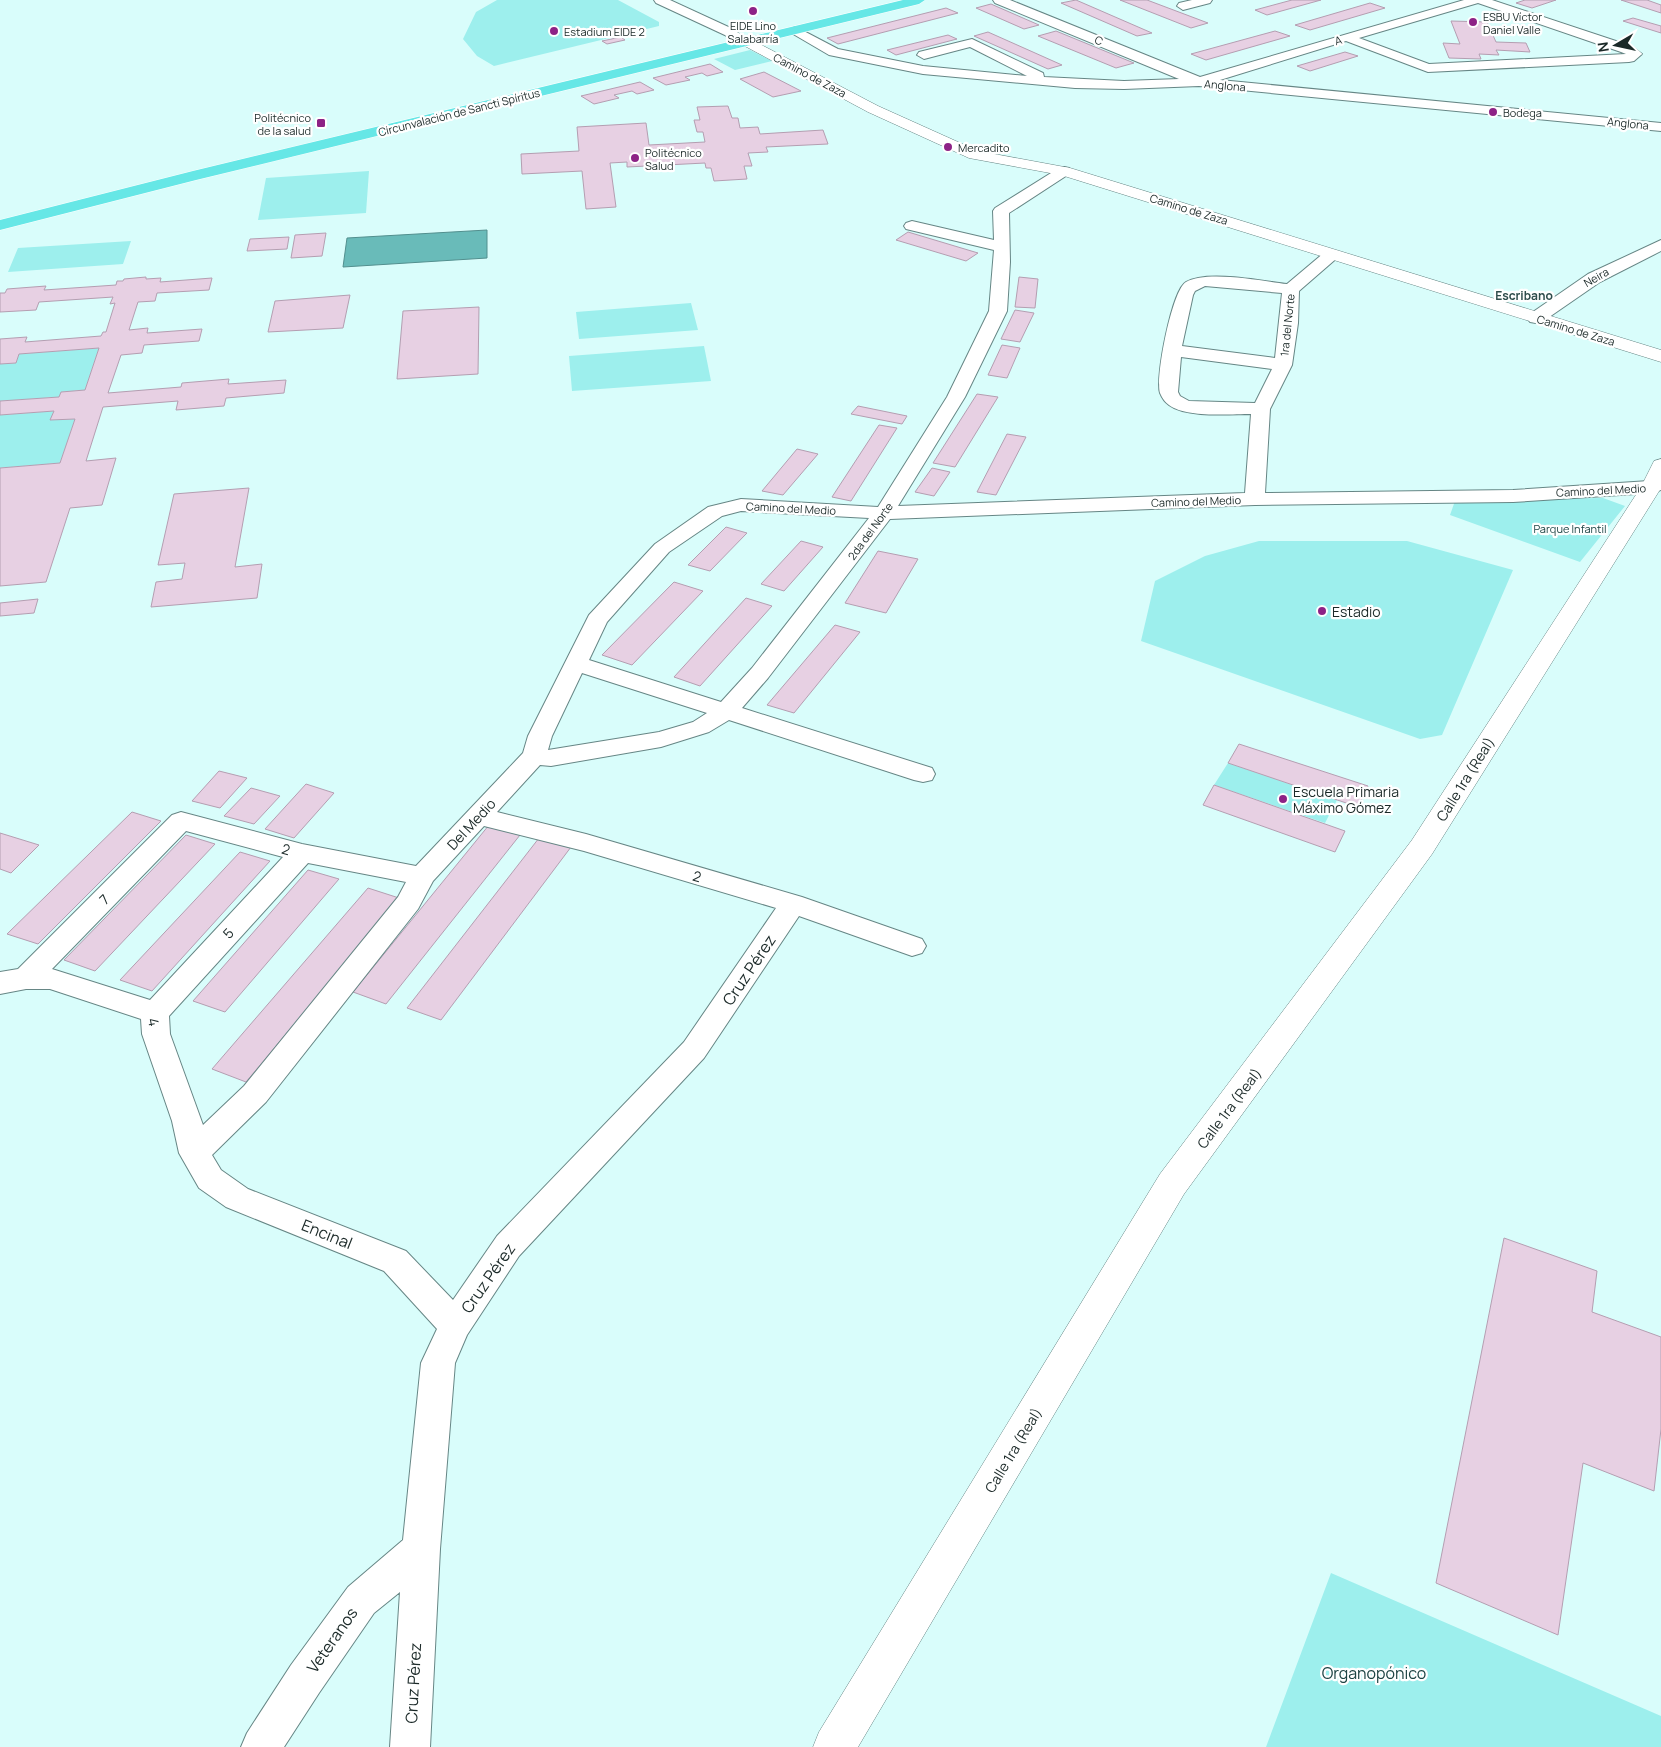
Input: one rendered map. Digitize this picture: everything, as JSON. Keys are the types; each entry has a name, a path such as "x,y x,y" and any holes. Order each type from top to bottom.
{"highway":[{"name":"Circunvalación de Sancti Spíritus","path":"0,211 870,0"},
{"name":"Circunvalación de Sancti Spíritus","path":"0,225 919,0"},
{"path":"415,110 430,119"}],"street":[{"path":"660,0 732,33"},
{"name":"C","path":"999,0 1198,82"},
{"path":"1183,6 1206,0"},
{"path":"1346,37 1428,68 1629,58 1635,54 1626,48 1478,0"},
{"name":"A","path":"1198,82 1346,37 1478,0"},
{"name":"Anglona","path":"794,30 834,52 914,68 1050,82 1124,85 1198,82 1661,127"},
{"name":"Camino de Zaza","path":"732,33 873,109 974,155 1064,171 1661,356"},
{"path":"924,55 972,43 1050,82"},
{"name":"2da del Norte","path":"534,756 551,758 661,739 701,726 725,712 766,666 884,513 956,397 998,311 1002,262 1001,211 1064,171"},
{"path":"912,226 1001,247"},
{"name":"Neira","path":"1536,318 1594,278 1661,245"},
{"name":"1ra del Norte","path":"1255,499 1261,409 1283,365 1289,323 1291,289 1331,255"},
{"path":"1261,409 1186,407 1175,402 1169,392 1172,350 1186,290 1194,284 1204,281 1291,289"},
{"path":"1172,350 1283,365"},
{"name":"Camino del Medio","path":"741,506 884,513 945,509 1255,499 1513,496 1658,479"},
{"name":"Calle 1ra (Real)","path":"834,1747 1172,1184 1422,847 1658,479"},
{"name":"Del Medio","path":"194,1153 255,1094 409,902 422,876 534,756 540,736 597,620 662,548 715,511 741,506"},
{"path":"575,663 923,774"},
{"name":"2","path":"479,816 586,843 793,904 912,946"},
{"name":"2","path":"181,821 302,853 422,876"},
{"name":"7","path":"13,980 181,821"},
{"name":"5","path":"155,1013 302,853"},
{"name":"Cruz Pérez","path":"410,1747 421,1549 438,1363 456,1325 508,1246 694,1050 793,904"},
{"name":"4","path":"13,980 51,979 155,1013 156,1034 187,1121 194,1153"},
{"name":"Encinal","path":"194,1153 210,1179 237,1198 395,1261 456,1325"},
{"name":"Veteranos","path":"262,1747 305,1679 360,1600 421,1549"}],"green space":[{"name":"Estadium EIDE 2","path":"497,0 618,0 659,22 659,26 494,66 477,56 463,39 476,12"},
{"path":"750,50 772,61 735,70 714,59"},
{"path":"369,171 366,213 258,220 266,178"},
{"path":"131,241 123,264 8,272 18,248"},
{"path":"691,303 698,330 579,339 576,312"},
{"path":"704,346 711,381 572,391 569,356"},
{"path":"99,348 85,390 61,392 59,397 0,401 0,364 16,363 19,354"},
{"path":"54,411 51,420 75,419 60,463 0,468 0,415"},
{"name":"Parque Infantil","path":"1603,498 1625,506 1580,562 1450,515 1455,501"},
{"name":"Estadio","path":"1259,541 1407,541 1513,570 1442,735 1420,739 1141,641 1155,581 1205,556"},
{"path":"1228,763 1337,800 1325,823 1214,785"},
{"name":"Organopónico","path":"1331,1573 1661,1716 1661,1747 1266,1747"}],"shaded area":[{"path":"487,230 487,258 343,267 347,238"}],"building":[{"path":"1076,0 1152,33 1137,36 1061,3"},
{"path":"1120,0 1147,0 1208,23 1191,28"},
{"path":"1292,0 1321,0 1267,15 1255,10"},
{"path":"1525,0 1556,0 1532,8 1516,3"},
{"path":"1621,0 1647,0 1661,5 1661,13"},
{"path":"1370,3 1385,8 1310,30 1295,25"},
{"path":"991,4 1039,25 1024,29 976,8"},
{"path":"946,8 958,13 838,44 827,38"},
{"path":"1633,18 1661,26 1661,33 1623,21"},
{"path":"1451,21 1487,22 1496,42 1526,43 1530,52 1496,50 1499,55 1479,54 1481,59 1449,58 1443,43 1460,44"},
{"path":"1056,31 1134,63 1116,68 1038,36"},
{"path":"1275,31 1290,36 1206,60 1191,54"},
{"path":"988,32 1062,65 1048,69 974,36"},
{"path":"948,35 957,39 896,55 887,50"},
{"path":"621,37 625,40 607,44 602,41"},
{"path":"1345,52 1358,56 1310,71 1297,66"},
{"path":"710,64 723,72 707,76 702,73 685,77 690,80 666,85 653,78"},
{"path":"764,72 801,91 773,97 740,79"},
{"path":"640,82 654,90 637,94 632,91 614,95 619,98 594,104 581,96"},
{"name":"Politécnico Salud","path":"728,106 732,118 738,118 740,128 758,127 760,134 823,130 828,144 766,147 768,152 748,153 752,166 744,166 747,179 714,181 711,168 706,168 705,163 627,167 627,162 610,163 616,207 586,209 582,171 522,174 521,154 579,151 577,127 646,123 649,145 705,142 703,132 697,132 694,120 700,120 697,107"},
{"path":"908,232 978,253 966,261 896,240"},
{"path":"326,233 322,256 291,258 295,235"},
{"path":"289,237 287,249 247,251 250,239"},
{"path":"146,277 146,279 161,278 160,282 212,278 209,290 157,293 155,301 138,302 129,330 148,328 147,333 202,329 199,341 144,345 142,353 121,355 108,393 181,387 182,383 229,379 228,384 286,380 284,393 226,398 224,406 176,410 178,401 103,407 86,461 116,458 102,505 70,508 46,582 0,586 0,468 60,463 75,419 50,420 54,411 0,415 0,401 59,397 61,392 85,390 99,348 19,354 16,363 0,364 0,339 27,337 25,342 101,336 103,332 106,332 115,303 110,304 113,297 39,302 36,310 0,312 0,293 5,293 7,289 46,286 44,290 116,285 117,281 123,281 124,279"},
{"path":"1019,277 1038,279 1035,308 1015,307"},
{"path":"350,295 343,328 268,332 275,301"},
{"path":"479,307 478,374 397,379 403,311"},
{"path":"1015,310 1034,313 1020,342 1001,339"},
{"path":"1002,345 1020,348 1007,378 988,375"},
{"path":"977,394 998,397 955,467 933,463"},
{"path":"858,406 907,416 902,424 851,414"},
{"path":"879,425 897,428 851,501 832,497"},
{"path":"1007,434 1026,437 996,495 977,492"},
{"path":"797,449 818,454 783,495 762,491"},
{"path":"932,468 950,472 934,496 915,492"},
{"path":"249,488 235,567 262,564 257,598 151,607 156,582 182,579 185,563 158,565 174,494"},
{"path":"726,527 747,533 710,571 688,565"},
{"path":"801,541 823,547 784,591 761,584"},
{"path":"878,551 918,559 886,613 845,603"},
{"path":"674,582 703,591 632,665 602,655"},
{"path":"746,598 772,606 700,686 674,677"},
{"path":"38,599 34,613 0,616 0,603"},
{"path":"835,625 860,632 794,713 767,705"},
{"path":"1239,744 1368,786 1358,807 1228,763"},
{"path":"219,771 247,778 220,808 192,801"},
{"path":"306,784 334,793 294,838 265,829"},
{"path":"1214,785 1345,831 1335,852 1203,805"},
{"path":"251,788 280,796 254,824 224,816"},
{"path":"132,812 161,821 38,944 7,934"},
{"path":"489,825 520,835 386,1004 353,992"},
{"path":"0,833 39,845 11,873 0,869"},
{"path":"186,835 215,844 95,971 64,960"},
{"path":"539,838 571,847 441,1020 407,1008"},
{"path":"240,852 270,861 152,991 120,980"},
{"path":"308,870 339,879 225,1012 193,1001"},
{"path":"368,888 399,898 246,1082 212,1069"},
{"path":"1504,1238 1597,1271 1592,1312 1661,1337 1661,1429 1654,1491 1583,1463 1558,1635 1436,1583"}],"place":[{"name":"EIDE Lino Salabarría","path":"753,11"},
{"name":"ESBU Víctor Daniel Valle","path":"1473,22"},
{"name":"Estadium EIDE 2","path":"554,31"},
{"name":"Bodega","path":"1493,112"},
{"name":"Politécnico de la salud","path":"321,123"},
{"name":"Mercadito","path":"948,147"},
{"name":"Politécnico Salud","path":"635,158"},
{"name":"Estadio","path":"1322,611"},
{"name":"Escuela Primaria Máximo Gómez","path":"1283,799"}],"district":[{"name":"Escribano","path":"1524,295"}]}
